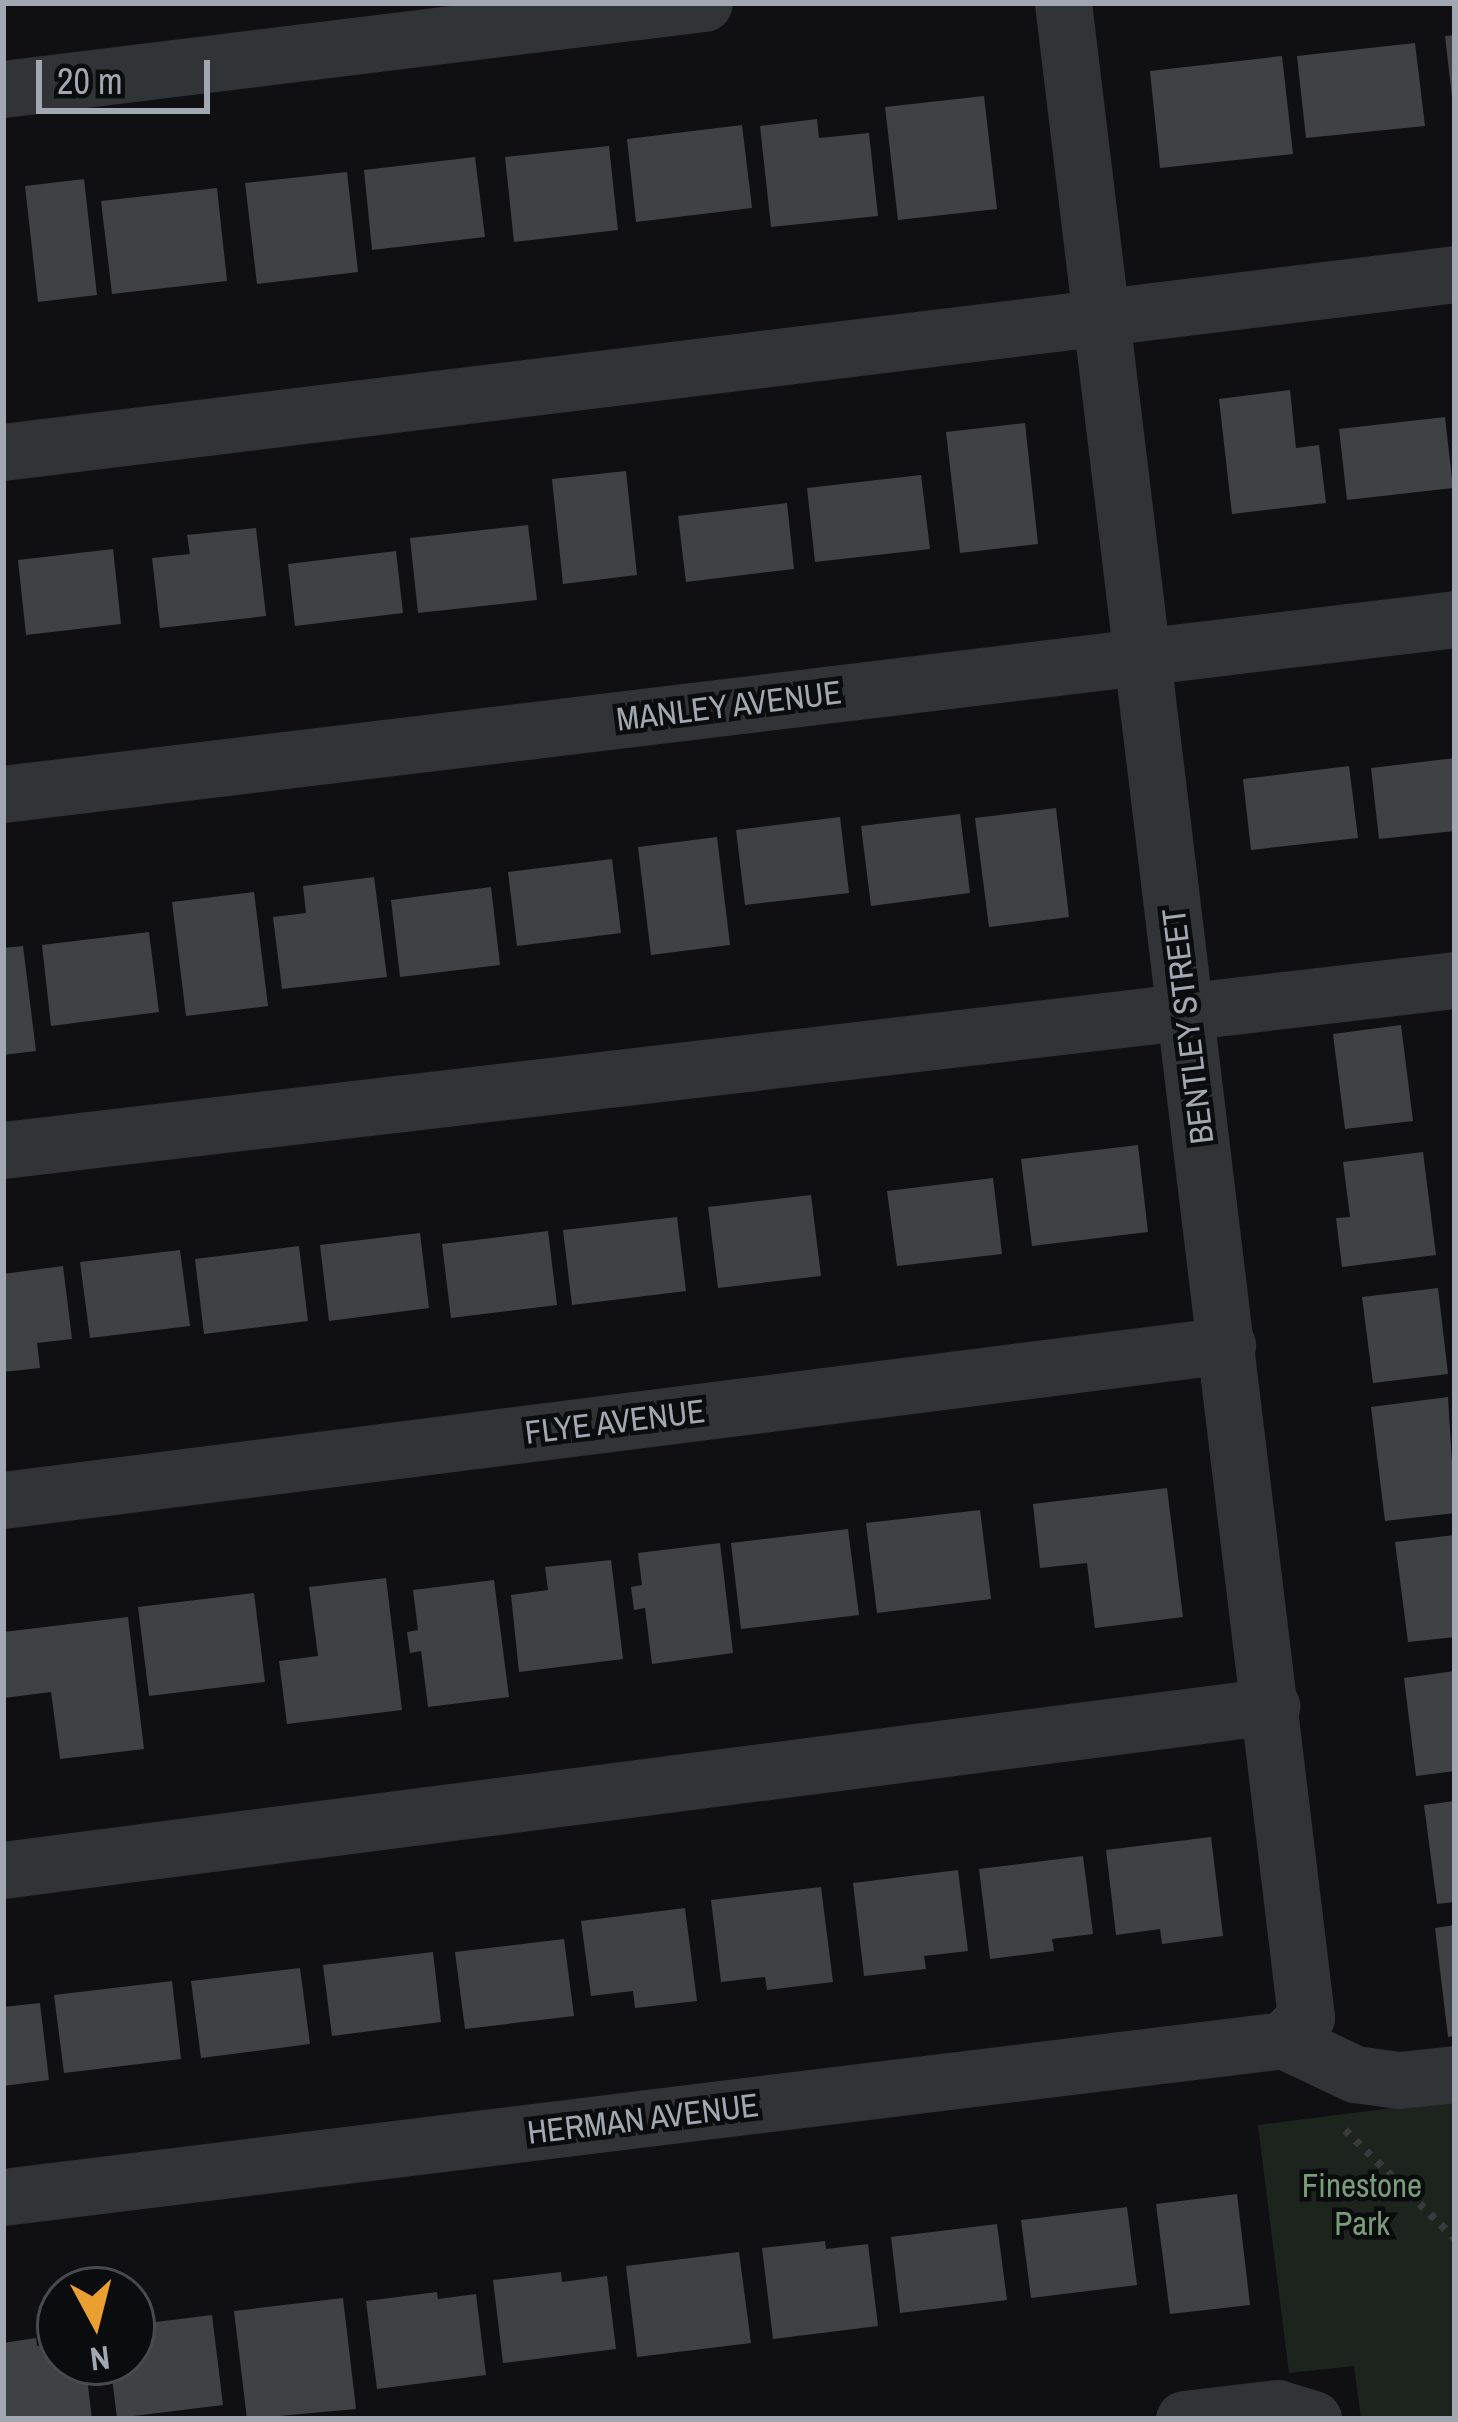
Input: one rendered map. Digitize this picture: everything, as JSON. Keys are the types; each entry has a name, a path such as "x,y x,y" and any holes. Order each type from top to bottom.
{"street":[{"path":"3,88 704,3"},
{"name":"BENTLEY STREET","path":"1063,3 1306,2017 1283,2040"},
{"path":"3,452 1455,274"},
{"name":"MANLEY AVENUE","path":"3,794 1455,619"},
{"path":"3,1150 1455,980"},
{"name":"FLYE AVENUE","path":"3,1499 1227,1345"},
{"path":"3,1870 1271,1706"},
{"path":"1283,2040 1355,2074 1399,2080 1455,2074"},
{"name":"HERMAN AVENUE","path":"3,2197 1283,2040"},
{"path":"1184,2419 1277,2408 1313,2419"}],"path":[{"path":"1340,2124 1455,2239"}],"green space":[{"name":"Finestone Park","path":"1455,2100 1455,2419 1361,2419 1354,2366 1289,2373 1258,2125"}],"building":[{"path":"1455,35 1455,97 1452,97 1445,36"},
{"path":"1415,43 1425,126 1306,138 1297,56"},
{"path":"1282,56 1293,154 1160,168 1150,71"},
{"path":"984,96 997,209 898,220 885,107"},
{"path":"817,119 819,138 869,133 878,216 771,227 760,126"},
{"path":"742,125 752,208 636,222 627,139"},
{"path":"609,146 618,230 514,242 505,157"},
{"path":"475,157 485,237 372,250 364,170"},
{"path":"347,172 358,272 257,284 245,183"},
{"path":"84,179 97,295 38,302 25,186"},
{"path":"217,188 227,281 112,294 101,201"},
{"path":"1290,390 1296,448 1319,445 1326,503 1232,514 1219,399"},
{"path":"1445,417 1453,488 1347,500 1339,429"},
{"path":"1025,423 1038,544 960,553 946,432"},
{"path":"626,471 637,575 563,584 552,479"},
{"path":"921,475 930,549 815,562 807,488"},
{"path":"787,503 794,569 686,582 678,516"},
{"path":"528,525 537,600 418,613 410,538"},
{"path":"256,528 266,616 160,628 152,558 190,554 187,535"},
{"path":"113,549 121,624 26,635 18,560"},
{"path":"396,551 403,613 295,626 288,564"},
{"path":"1455,758 1455,831 1379,839 1371,768"},
{"path":"1349,766 1358,838 1251,850 1243,779"},
{"path":"1056,808 1069,917 989,927 975,818"},
{"path":"960,814 970,893 871,906 861,826"},
{"path":"840,817 849,893 745,905 736,830"},
{"path":"717,837 730,945 651,955 638,847"},
{"path":"612,859 621,933 517,946 508,872"},
{"path":"374,877 387,977 282,989 273,917 306,913 303,886"},
{"path":"491,887 500,965 400,977 391,900"},
{"path":"254,892 268,1006 186,1016 172,902"},
{"path":"149,932 159,1012 51,1026 42,945"},
{"path":"23,946 36,1051 3,1055 3,948"},
{"path":"1401,1025 1413,1121 1345,1129 1333,1034"},
{"path":"1138,1145 1148,1232 1032,1246 1021,1159"},
{"path":"1423,1152 1436,1255 1342,1267 1336,1218 1350,1217 1343,1162"},
{"path":"993,1178 1002,1254 897,1266 887,1191"},
{"path":"811,1195 821,1276 718,1288 708,1207"},
{"path":"677,1217 686,1291 572,1305 563,1230"},
{"path":"548,1231 557,1305 451,1318 442,1244"},
{"path":"420,1233 429,1308 329,1321 320,1245"},
{"path":"299,1246 308,1321 204,1334 195,1259"},
{"path":"180,1250 190,1326 90,1338 80,1262"},
{"path":"63,1266 72,1339 37,1343 40,1368 3,1372 3,1274"},
{"path":"1438,1288 1448,1374 1373,1383 1362,1297"},
{"path":"1448,1397 1455,1513 1385,1521 1371,1407"},
{"path":"1167,1488 1183,1617 1095,1628 1087,1563 1040,1568 1033,1504"},
{"path":"980,1510 991,1599 877,1613 866,1523"},
{"path":"848,1529 859,1615 741,1629 731,1543"},
{"path":"1455,1535 1455,1637 1408,1642 1395,1542"},
{"path":"720,1543 733,1653 652,1664 645,1608 634,1610 631,1587 642,1585 638,1553"},
{"path":"611,1560 623,1659 519,1672 511,1595 548,1590 545,1567"},
{"path":"386,1578 402,1710 287,1724 279,1661 318,1656 309,1587"},
{"path":"494,1580 509,1697 428,1707 421,1651 410,1653 407,1632 418,1630 413,1590"},
{"path":"254,1593 265,1682 149,1696 138,1607"},
{"path":"128,1617 144,1749 60,1759 51,1692 4,1698 3,1632"},
{"path":"1455,1671 1455,1771 1416,1776 1404,1678"},
{"path":"1455,1801 1455,1902 1437,1904 1424,1805"},
{"path":"1211,1837 1223,1936 1162,1944 1160,1929 1116,1935 1106,1850"},
{"path":"1083,1856 1093,1934 1052,1939 1054,1951 990,1959 979,1869"},
{"path":"958,1870 968,1951 924,1956 926,1969 864,1976 853,1883"},
{"path":"821,1887 833,1982 767,1990 765,1977 721,1982 711,1900"},
{"path":"685,1908 697,2001 635,2008 633,1991 591,1996 581,1921"},
{"path":"1455,1925 1455,2036 1448,2037 1435,1928"},
{"path":"564,1939 574,2016 465,2029 455,1952"},
{"path":"433,1952 441,2022 332,2036 323,1965"},
{"path":"300,1968 310,2044 201,2058 191,1981"},
{"path":"172,1981 181,2059 64,2073 54,1995"},
{"path":"40,2003 49,2080 3,2086 3,2007"},
{"path":"1237,2194 1250,2305 1170,2314 1156,2204"},
{"path":"1127,2207 1137,2285 1031,2298 1021,2220"},
{"path":"997,2224 1007,2300 900,2313 891,2237"},
{"path":"825,2241 826,2249 868,2244 878,2326 773,2339 762,2248"},
{"path":"739,2252 751,2343 637,2357 626,2266"},
{"path":"561,2272 562,2282 607,2276 616,2349 503,2363 493,2280"},
{"path":"437,2292 438,2299 476,2294 486,2375 377,2389 366,2301"},
{"path":"343,2298 356,2409 247,2419 234,2311"},
{"path":"212,2315 223,2405 117,2418 113,2386 156,2386 156,2322"},
{"path":"36,2338 36,2386 88,2386 92,2419 3,2419 3,2343"}]}
